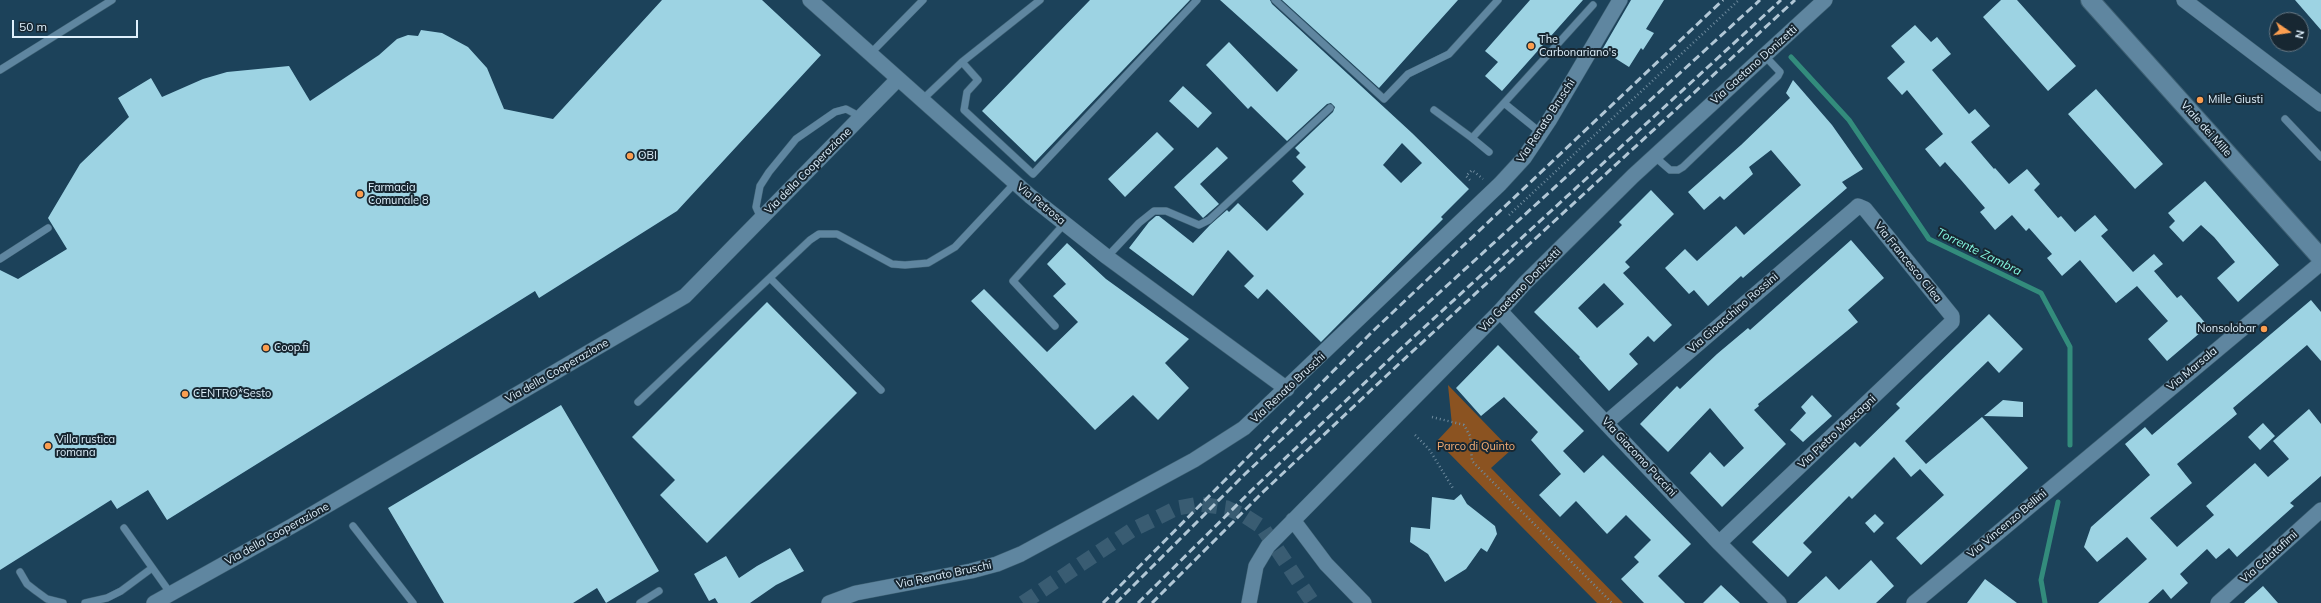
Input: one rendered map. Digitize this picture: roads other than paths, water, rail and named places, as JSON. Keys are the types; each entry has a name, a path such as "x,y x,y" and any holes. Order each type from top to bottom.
{"street":[{"name":"Via Petrosa","path":"810,0 1015,183 1107,257 1287,389"},
{"name":"Via Renato Bruschi","path":"829,603 856,593 971,571 997,564 1022,554 1200,456 1244,428 1287,389 1500,184 1524,158 1620,0"},
{"name":"Via Gaetano Donizetti","path":"1249,603 1259,559 1293,520 1500,311 1525,283 1654,156 1825,0"},
{"name":"Viale dei Mille","path":"2090,0 2321,258"},
{"path":"2184,0 2321,104"},
{"name":"Via della Cooperazione","path":"162,599 292,526 685,296 898,79"},
{"name":"Via Francesco Cilea","path":"1861,207 1953,320"},
{"name":"Via Gioacchino Rossini","path":"1606,423 1856,208 1861,207"},
{"name":"Via Marsala","path":"2100,445 2321,263"},
{"name":"Via Giacomo Puccini","path":"1500,311 1718,542 1779,603"},
{"name":"Via Pietro Mascagni","path":"1718,542 1950,325 1953,320"},
{"name":"Via Vincenzo Bellini","path":"1914,603 2100,445"},
{"name":"Via Calatafimi","path":"2218,603 2321,510"},
{"path":"1293,520 1326,564 1364,603"}],"lane":[{"path":"0,70 112,0"},
{"path":"870,54 923,0"},
{"path":"922,100 962,62 1040,0"},
{"path":"962,62 978,80 967,92 964,110 1033,174 1197,0"},
{"path":"1275,0 1384,99 1408,74 1449,54 1498,0"},
{"path":"1472,138 1593,5"},
{"path":"1654,156 1670,170 1674,171 1683,167 1778,76 1780,72 1764,55"},
{"path":"1504,103 1541,132"},
{"path":"1107,257 1139,223 1154,211 1166,211 1199,225 1209,220 1330,108"},
{"path":"761,218 756,207 760,186 769,172 796,139 835,112 846,109 861,117"},
{"path":"1434,110 1489,152"},
{"path":"2285,119 2321,157"},
{"path":"638,402 810,240 819,234 829,233 849,239 892,264 905,265 928,263 955,247 1015,183"},
{"path":"1055,326 1013,281 1065,223"},
{"path":"0,259 48,228"},
{"path":"770,278 881,390"},
{"path":"354,526 413,603"},
{"path":"124,528 152,568 162,599"},
{"path":"85,603 114,594 152,568"},
{"path":"20,572 27,584 36,591 47,599 62,603"},
{"path":"640,603 659,591"}],"waterway":[{"name":"Torrente Zambra","path":"1791,57 1849,120 1929,239 2041,293 2070,347 2070,445"},
{"name":"Torrente Zambra","path":"2045,603 2041,580 2058,502"}],"tunnel":[{"path":"1023,603 1132,530 1177,508 1199,504 1227,508 1245,516 1262,527 1313,603"}],"railway":[{"path":"1103,603 1373,331 1723,0"},
{"path":"1116,603 1244,475 1383,344 1760,0"},
{"path":"1138,603 1256,486 1394,355 1781,0"},
{"path":"1152,603 1262,493 1401,362 1795,0"}],"place":[{"name":"The Carbonariano's","path":"1531,46"},
{"name":"Mille Giusti","path":"2200,100"},
{"name":"OBI","path":"630,156"},
{"name":"Farmacia Comunale 8","path":"360,194"},
{"name":"Nonsolobar","path":"2264,329"},
{"name":"Coop.fi","path":"266,348"},
{"name":"CENTRO*Sesto","path":"185,394"},
{"name":"Villa rustica romana","path":"48,446"}],"park label":[{"name":"Parco di Quinto","path":"1476,447"}]}
